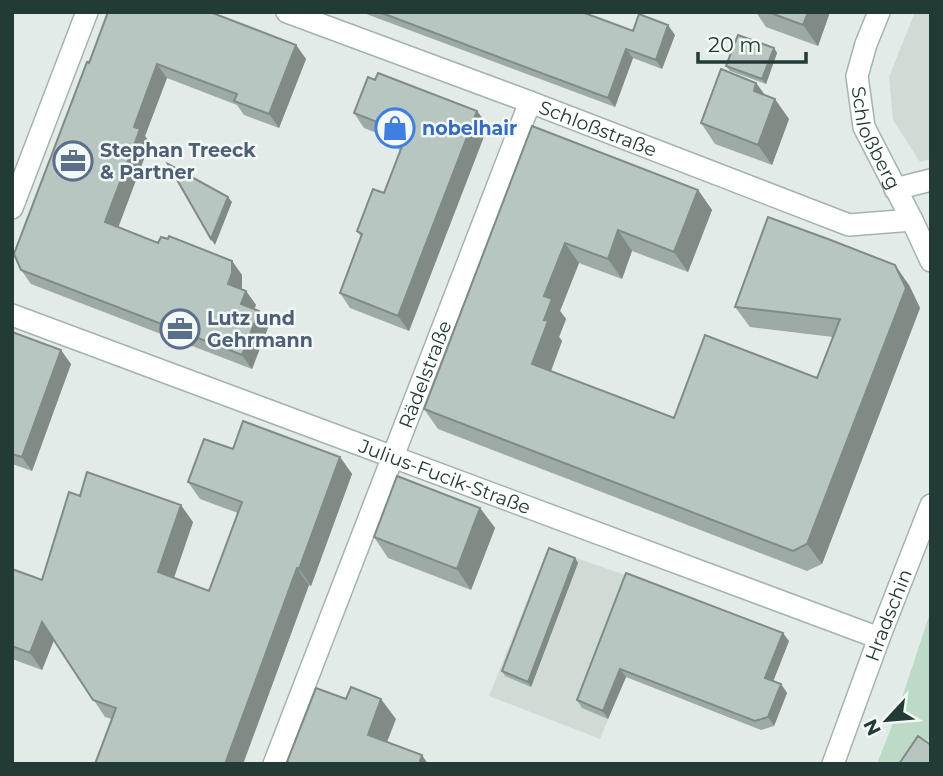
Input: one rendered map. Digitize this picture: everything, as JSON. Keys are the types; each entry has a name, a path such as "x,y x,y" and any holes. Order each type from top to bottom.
{"street":[{"path":"12,208 88,12"},
{"name":"Schloßstraße","path":"287,12 849,225 912,220"},
{"name":"Schloßberg","path":"879,12 857,76 864,127 912,220"},
{"name":"Rädelstraße","path":"274,764 530,102"},
{"path":"895,189 931,180"},
{"path":"912,220 931,261"},
{"name":"Julius-Fucik-Straße","path":"12,315 879,638"},
{"name":"Hradschin","path":"833,764 931,505"}],"shaded area":[{"path":"915,12 931,12 931,159 920,162 893,120 889,77"},
{"path":"548,548 662,588 600,739 489,696"}],"green space":[{"path":"931,610 931,742 921,737 900,764 877,764 897,713"}],"building":[{"path":"108,12 210,12 296,45 269,114 234,101 237,94 157,64 134,127 140,129 105,222 158,243 161,237 168,239 169,236 232,261 228,284 246,291 241,304 259,311 242,355 21,270 14,254"},
{"path":"379,12 582,12 633,31 639,14 668,25 656,60 626,49 608,98"},
{"path":"768,12 808,12 803,25"},
{"path":"738,35 774,48 762,79 726,66"},
{"path":"721,69 756,83 754,91 775,99 758,145 701,123"},
{"path":"378,73 477,111 398,316 340,293 362,234 357,231 373,189 384,193 404,141 388,134 390,127 354,113 368,77 375,80"},
{"path":"532,126 698,190 674,252 618,230 608,259 565,243 544,296 552,299 544,320 548,321 532,364 674,418 705,335 817,378 840,319 735,307 768,217 895,265 906,288 807,544 793,551 424,409"},
{"path":"168,164 228,197 211,239"},
{"path":"12,332 61,350 22,457 12,454"},
{"path":"243,421 340,457 225,764 95,764 116,708 93,700 42,622 30,653 12,646 12,569 42,580 69,492 80,496 87,472 181,505 158,572 209,591 242,502 188,482 204,439 233,449"},
{"path":"397,476 480,508 457,569 374,537"},
{"path":"549,548 575,558 528,682 502,671"},
{"path":"626,573 783,633 765,678 781,684 768,717 755,721 620,669 603,711 577,700"},
{"path":"351,687 381,699 368,735 422,755 419,764 287,762 316,688 346,699"},
{"path":"918,736 931,745 931,764 899,764"}],"place":[{"name":"nobelhair","path":"395,128"},
{"name":"Stephan Treeck & Partner","path":"73,161"},
{"name":"Lutz und Gehrmann","path":"180,329"}]}
